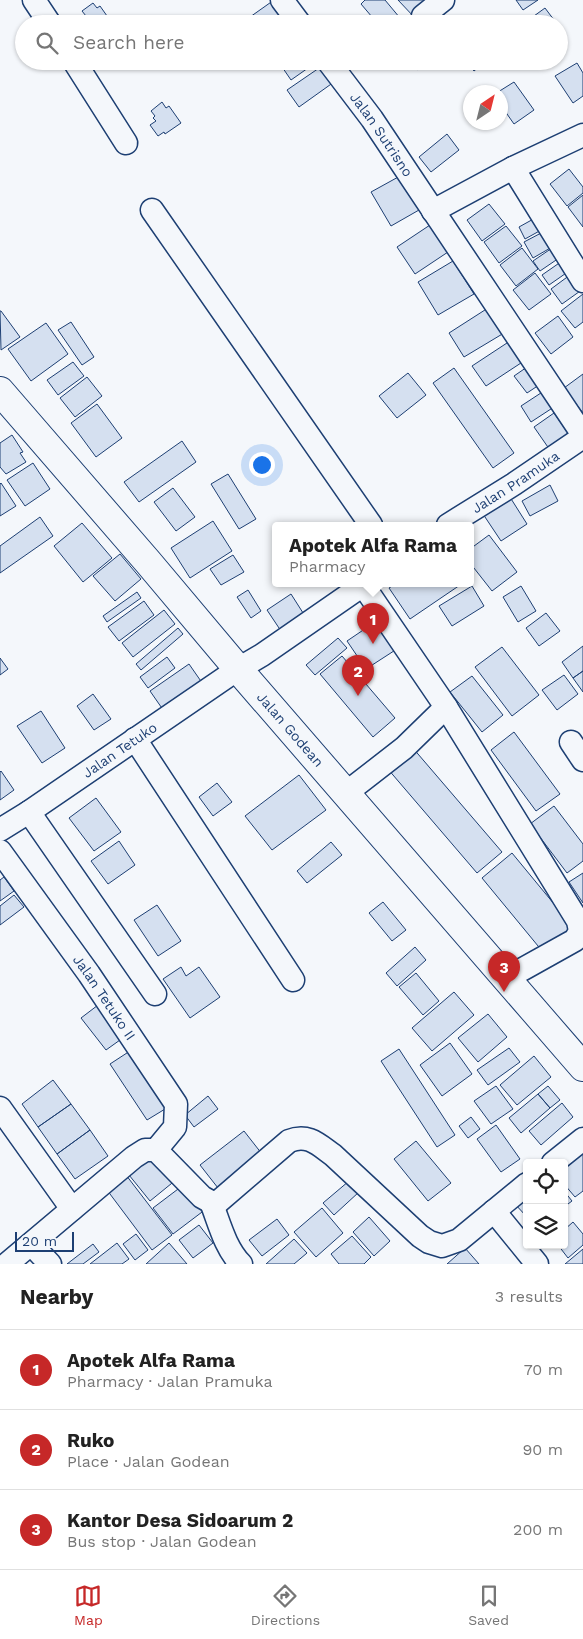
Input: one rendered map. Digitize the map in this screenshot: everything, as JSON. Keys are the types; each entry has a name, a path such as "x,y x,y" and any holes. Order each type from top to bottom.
{"main road":[{"name":"Jalan Godean","path":"0,391 583,1067"}],"street":[{"path":"34,0 44,15"},
{"path":"282,0 293,15"},
{"path":"424,15 443,0"},
{"path":"80,70 126,143"},
{"name":"Jalan Sutrisno","path":"335,70 372,119 583,436"},
{"path":"433,211 513,168 583,136"},
{"path":"513,168 583,281"},
{"path":"152,210 369,522"},
{"name":"Jalan Pramuka","path":"453,522 514,484 583,436"},
{"path":"238,669 262,655 360,587"},
{"path":"366,587 446,707 578,921 580,931 575,940 507,978"},
{"name":"Jalan Tetuko","path":"0,830 238,669"},
{"path":"346,793 404,748 446,707"},
{"path":"135,739 293,980"},
{"path":"29,812 155,994"},
{"name":"Jalan Tetuko II","path":"0,851 89,974 176,1104 174,1127 156,1150"},
{"path":"0,1108 72,1209"},
{"path":"7,1264 134,1157 145,1150 156,1150 202,1197 210,1202 218,1202 289,1141 298,1137 308,1138 333,1156 428,1242 439,1255 523,1187"},
{"path":"558,1159 583,1139"},
{"path":"210,1202 225,1239 236,1260 241,1264"},
{"path":"494,1211 537,1264"},
{"path":"31,1244 50,1264"}],"building":[{"path":"274,0 282,15 253,15"},
{"path":"365,0 385,0 398,15 370,15 361,4"},
{"path":"398,0 430,0 418,15 412,15"},
{"path":"516,0 538,0 523,10"},
{"path":"93,3 97,8 100,6 106,15 85,15 82,11"},
{"path":"545,8 550,15 535,15"},
{"path":"577,63 583,73 583,96 573,103 555,76"},
{"path":"284,70 305,70 291,80"},
{"path":"316,70 325,70 334,82 299,107 287,90"},
{"path":"514,82 534,110 514,124 508,115 508,86"},
{"path":"162,102 166,108 169,106 181,123 165,134 164,132 158,136 150,125 156,121 151,111"},
{"path":"447,134 459,150 431,172 419,157"},
{"path":"569,169 583,187 583,193 567,206 550,184"},
{"path":"400,176 419,210 391,226 371,192"},
{"path":"583,195 583,227 568,207"},
{"path":"489,204 505,224 482,241 467,220"},
{"path":"537,217 543,229 525,239 519,227"},
{"path":"433,223 451,250 415,274 397,247"},
{"path":"506,226 522,246 499,263 484,242"},
{"path":"543,232 552,247 533,258 524,242"},
{"path":"555,246 562,256 540,271 533,261"},
{"path":"522,248 538,269 516,286 500,265"},
{"path":"565,259 572,269 549,285 542,275"},
{"path":"453,261 474,294 438,315 418,282"},
{"path":"574,272 583,289 562,304 551,289"},
{"path":"535,273 551,294 529,310 513,290"},
{"path":"583,294 583,322 575,328 561,311"},
{"path":"488,308 504,333 464,357 449,333"},
{"path":"0,311 20,337 1,350"},
{"path":"558,316 573,337 551,354 535,333"},
{"path":"71,322 94,357 82,365 58,330"},
{"path":"46,323 68,354 31,381 8,349"},
{"path":"510,341 524,361 486,386 472,366"},
{"path":"73,362 84,376 58,395 47,380"},
{"path":"530,365 542,383 527,393 514,376"},
{"path":"454,368 514,453 493,468 433,383"},
{"path":"408,373 426,395 397,418 379,396"},
{"path":"583,374 583,413 564,388"},
{"path":"87,377 102,396 75,417 60,398"},
{"path":"547,389 557,405 531,422 521,406"},
{"path":"97,404 122,438 96,457 71,423"},
{"path":"554,413 572,439 552,453 534,427"},
{"path":"12,435 23,452 20,453 26,462 6,474 0,467 0,443"},
{"path":"182,441 196,462 139,502 124,482"},
{"path":"33,463 50,489 25,506 7,480"},
{"path":"228,474 256,519 239,529 211,484"},
{"path":"0,484 16,506 0,516"},
{"path":"550,485 558,501 530,516 522,501"},
{"path":"173,488 195,517 176,531 154,502"},
{"path":"508,494 527,524 501,541 481,511"},
{"path":"40,517 53,536 0,573 0,546"},
{"path":"213,521 232,551 190,578 171,548"},
{"path":"82,523 112,558 83,582 54,546"},
{"path":"489,535 517,572 492,591 474,568 474,546"},
{"path":"120,554 141,579 115,601 93,576"},
{"path":"233,555 244,572 221,585 210,569"},
{"path":"521,586 536,611 518,622 503,597"},
{"path":"391,587 457,587 410,619 389,588"},
{"path":"473,587 484,606 452,626 439,606"},
{"path":"248,590 261,611 251,618 237,597"},
{"path":"137,592 141,598 107,622 103,616"},
{"path":"291,594 305,616 281,631 267,610"},
{"path":"144,601 154,615 119,641 108,627"},
{"path":"164,610 175,624 133,657 122,643"},
{"path":"546,613 560,631 539,646 526,628"},
{"path":"381,618 400,647 366,669 347,641"},
{"path":"178,628 183,634 141,670 136,664"},
{"path":"338,638 347,648 315,675 306,665"},
{"path":"583,646 583,671 573,678 562,662"},
{"path":"502,647 539,695 512,716 475,667"},
{"path":"342,656 395,718 373,737 320,674"},
{"path":"167,657 175,668 148,688 140,677"},
{"path":"0,658 8,669 0,675"},
{"path":"189,664 205,687 166,714 150,691"},
{"path":"583,671 583,692 573,678"},
{"path":"564,675 578,694 557,710 542,690"},
{"path":"472,676 503,715 482,732 450,692"},
{"path":"93,694 111,719 94,730 77,706"},
{"path":"41,711 65,748 42,763 17,726"},
{"path":"514,732 560,794 536,811 491,750"},
{"path":"412,747 502,852 477,873 387,768"},
{"path":"0,772 14,790 0,800"},
{"path":"299,775 326,810 272,850 245,816"},
{"path":"217,783 232,802 213,816 199,797"},
{"path":"96,798 121,832 94,851 69,818"},
{"path":"554,806 583,844 583,861 567,873 530,824"},
{"path":"119,841 135,865 108,884 91,861"},
{"path":"331,842 342,855 307,883 297,871"},
{"path":"512,853 573,927 543,952 482,878"},
{"path":"583,873 583,903 569,882"},
{"path":"4,877 14,891 0,901 0,880"},
{"path":"14,895 24,907 0,925 0,906"},
{"path":"383,902 406,930 392,941 369,913"},
{"path":"157,905 181,941 158,956 134,920"},
{"path":"415,947 426,960 397,986 386,973"},
{"path":"181,967 186,976 199,967 220,997 190,1018 163,979"},
{"path":"416,973 439,1001 423,1015 399,987"},
{"path":"454,992 474,1015 432,1051 412,1028"},
{"path":"102,1002 127,1035 106,1050 81,1018"},
{"path":"488,1014 507,1037 478,1062 458,1038"},
{"path":"450,1043 472,1074 442,1096 420,1065"},
{"path":"509,1048 520,1062 488,1085 477,1070"},
{"path":"133,1049 170,1106 147,1120 110,1064"},
{"path":"399,1049 455,1135 437,1147 381,1061"},
{"path":"534,1056 551,1077 517,1105 500,1085"},
{"path":"53,1080 71,1104 38,1127 22,1104"},
{"path":"496,1086 513,1109 491,1124 474,1101"},
{"path":"548,1086 560,1100 550,1108 538,1094"},
{"path":"538,1094 550,1108 521,1133 509,1118"},
{"path":"208,1096 218,1109 194,1127 185,1115"},
{"path":"562,1103 573,1117 541,1145 529,1131"},
{"path":"71,1104 90,1130 57,1154 38,1127"},
{"path":"471,1117 480,1129 468,1138 459,1126"},
{"path":"496,1125 520,1159 501,1172 477,1139"},
{"path":"90,1130 108,1156 75,1179 57,1154"},
{"path":"244,1131 262,1154 218,1188 200,1165"},
{"path":"416,1141 451,1183 428,1201 394,1159"},
{"path":"583,1148 583,1191 575,1197 568,1189 568,1161"},
{"path":"157,1153 177,1179 150,1201 129,1175"},
{"path":"126,1175 172,1235 152,1250 107,1190"},
{"path":"349,1181 359,1192 334,1215 323,1203"},
{"path":"186,1183 206,1209 173,1234 153,1208"},
{"path":"523,1196 523,1213 514,1203"},
{"path":"568,1196 572,1201 568,1204"},
{"path":"322,1208 343,1233 316,1257 294,1232"},
{"path":"369,1217 390,1241 374,1256 353,1232"},
{"path":"277,1219 289,1235 262,1256 249,1240"},
{"path":"573,1222 583,1234 583,1245 568,1258 561,1249 568,1249 568,1226"},
{"path":"199,1225 213,1243 193,1258 179,1240"},
{"path":"136,1234 148,1250 135,1260 123,1244"},
{"path":"352,1236 371,1257 364,1264 339,1264 331,1254"},
{"path":"294,1239 307,1253 294,1264 266,1264"},
{"path":"117,1243 129,1259 122,1264 90,1264"},
{"path":"169,1243 187,1264 146,1264"},
{"path":"93,1244 99,1252 83,1264 67,1264"},
{"path":"465,1248 479,1264 447,1264"},
{"path":"583,1249 583,1264 565,1264"}],"place":[{"name":"Apotek Alfa Rama","path":"373,644"},
{"name":"Ruko","path":"358,696"},
{"name":"Kantor Desa Sidoarum 2","path":"504,992"}]}
